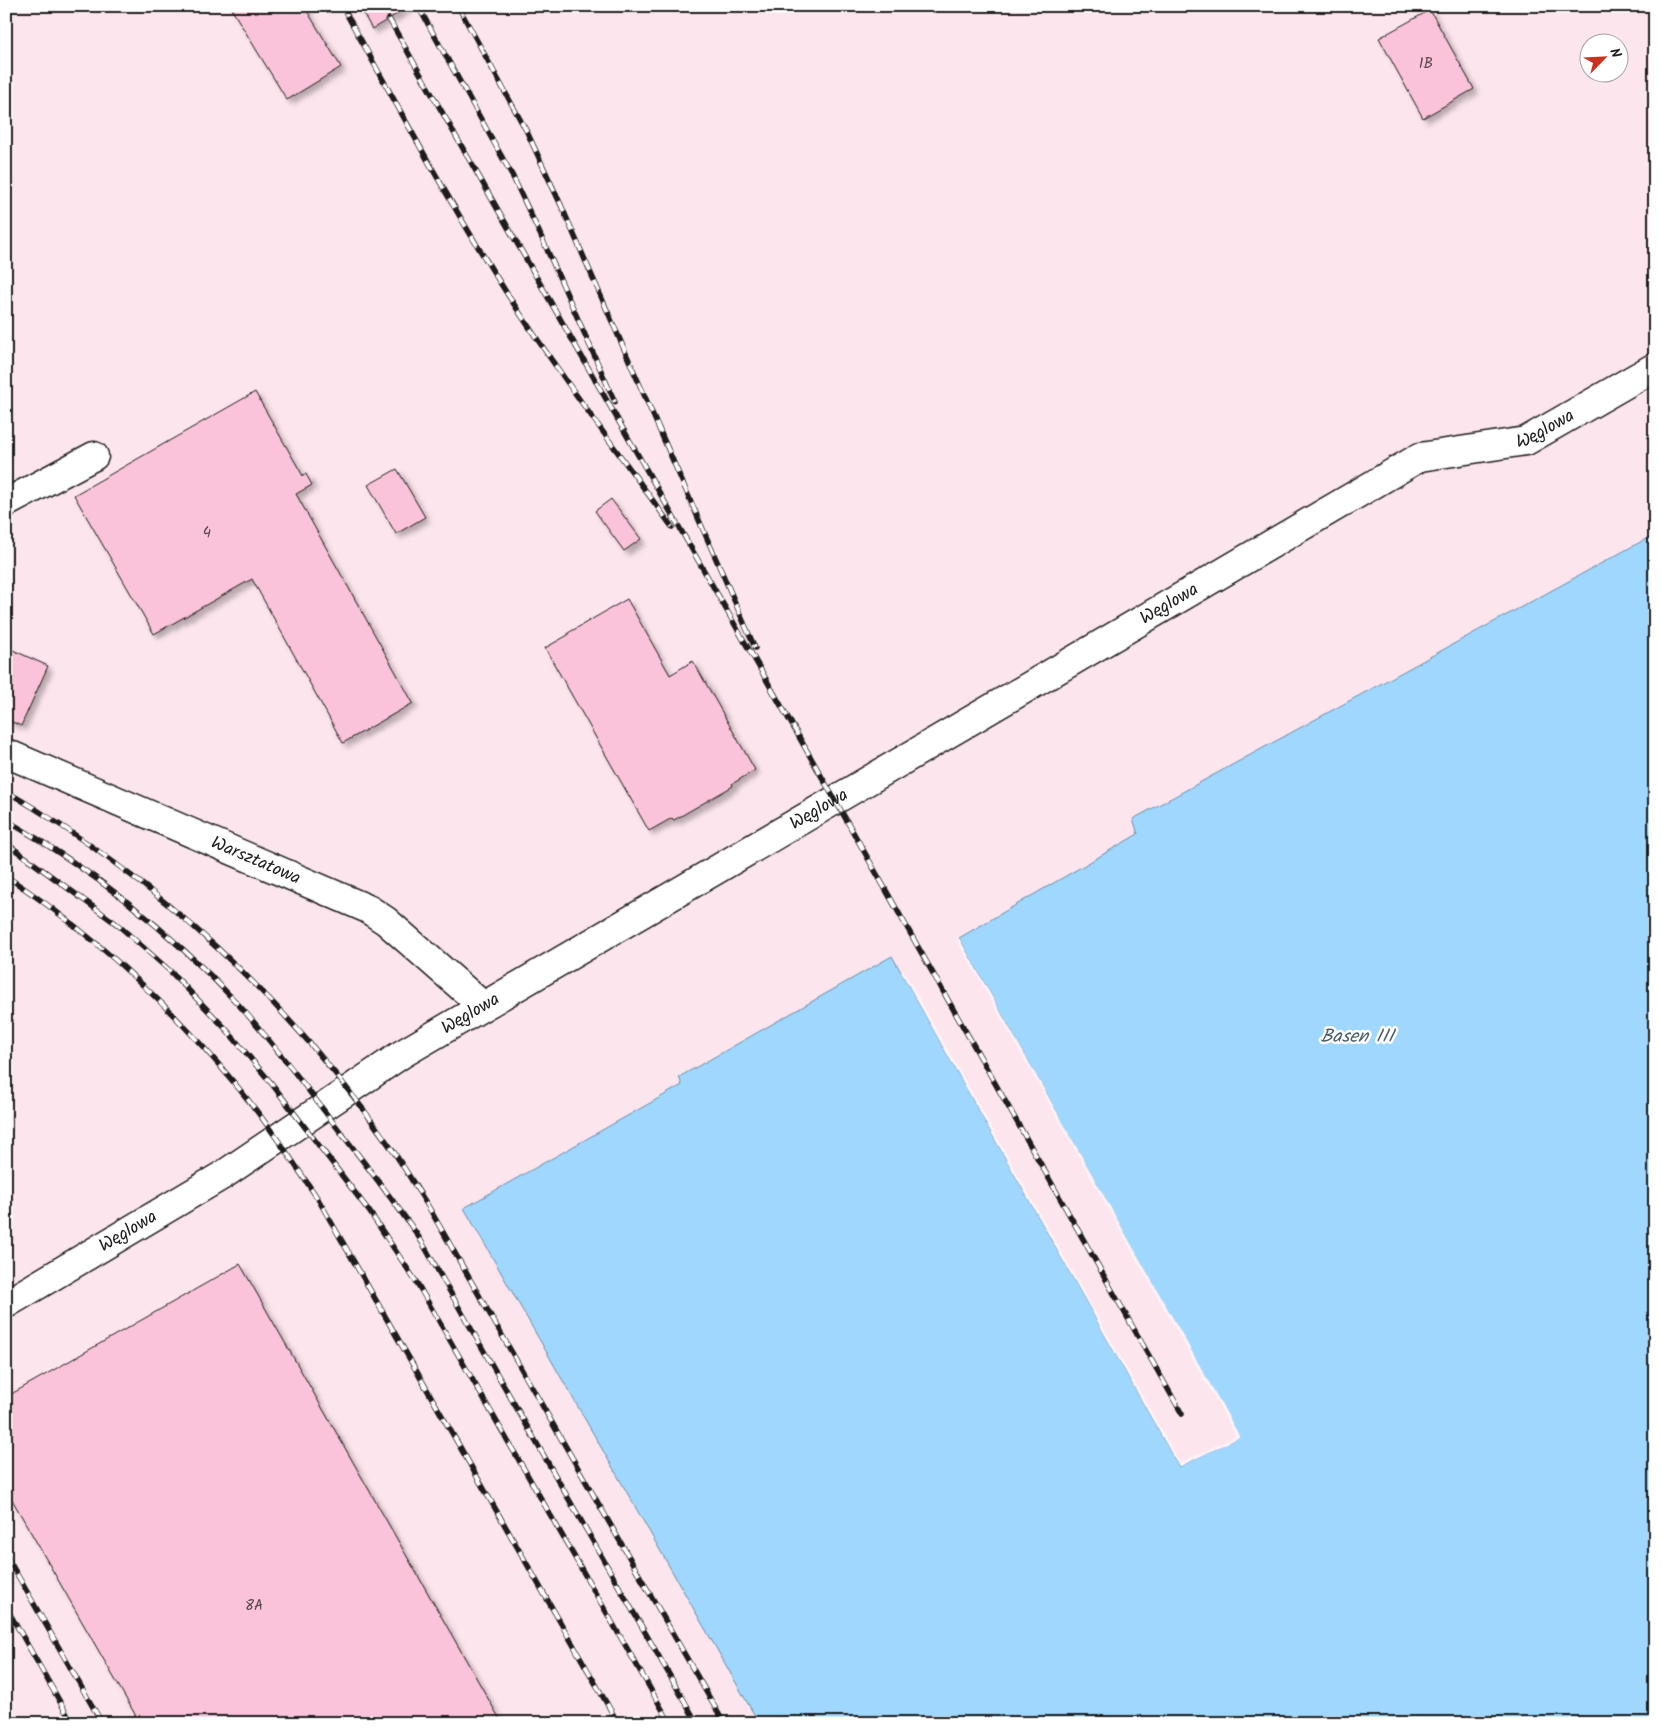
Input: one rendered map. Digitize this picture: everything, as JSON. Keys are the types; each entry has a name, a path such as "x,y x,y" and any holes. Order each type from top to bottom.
{"lane":[{"name":"Węglowa","path":"6,1304 223,1175 402,1054 1420,457 1526,441 1655,367"},
{"path":"6,503 94,456"},
{"name":"Warsztatowa","path":"6,753 368,910 386,921 483,1006"}],"shaded area":[{"path":"6,6 1655,6 1655,534 1133,819 1138,834 959,938 1240,1437 1179,1467 892,956 679,1077 683,1085 464,1208 759,1723 6,1723"}],"water":[{"name":"Basen III","path":"1655,534 1655,1723 759,1723 464,1208 682,1085 679,1077 892,956 1179,1467 1239,1437 959,938 1138,834 1133,819"}],"pier":[{"path":"959,938 1240,1437 1179,1467 901,972 903,970 1180,1463 1236,1436 957,940"}],"building":[{"path":"237,6 304,6 341,67 287,100 232,10"},
{"path":"359,6 410,6 372,29"},
{"path":"1430,10 1474,89 1423,118 1379,38"},
{"path":"255,392 303,476 306,474 312,485 296,494 413,703 343,743 252,579 154,634 74,495"},
{"path":"397,469 425,517 396,534 368,485"},
{"path":"611,499 641,539 624,551 595,511"},
{"path":"627,599 670,675 693,661 755,770 732,784 733,786 674,820 672,818 649,831 545,648"},
{"path":"6,647 48,666 21,726 6,719"},
{"path":"240,1264 502,1723 140,1723 6,1489 6,1397"}],"railway":[{"path":"342,6 442,186 506,292 567,381 672,527"},
{"path":"418,6 512,175 615,402"},
{"path":"458,6 527,132 561,205 755,648"},
{"path":"389,19 835,800 1182,1414"},
{"path":"6,791 62,826 115,864 167,904 217,947 264,993 308,1041 350,1092 389,1145 428,1206 724,1723"},
{"path":"6,820 99,880 157,926 237,1003 286,1061 425,1246 697,1723"},
{"path":"6,843 118,925 170,971 226,1029 272,1084 369,1211 417,1283 670,1723"},
{"path":"6,876 69,921 157,999 211,1055 289,1155 318,1199 618,1723"},
{"path":"6,1555 102,1723"},
{"path":"6,1607 72,1723"}]}
